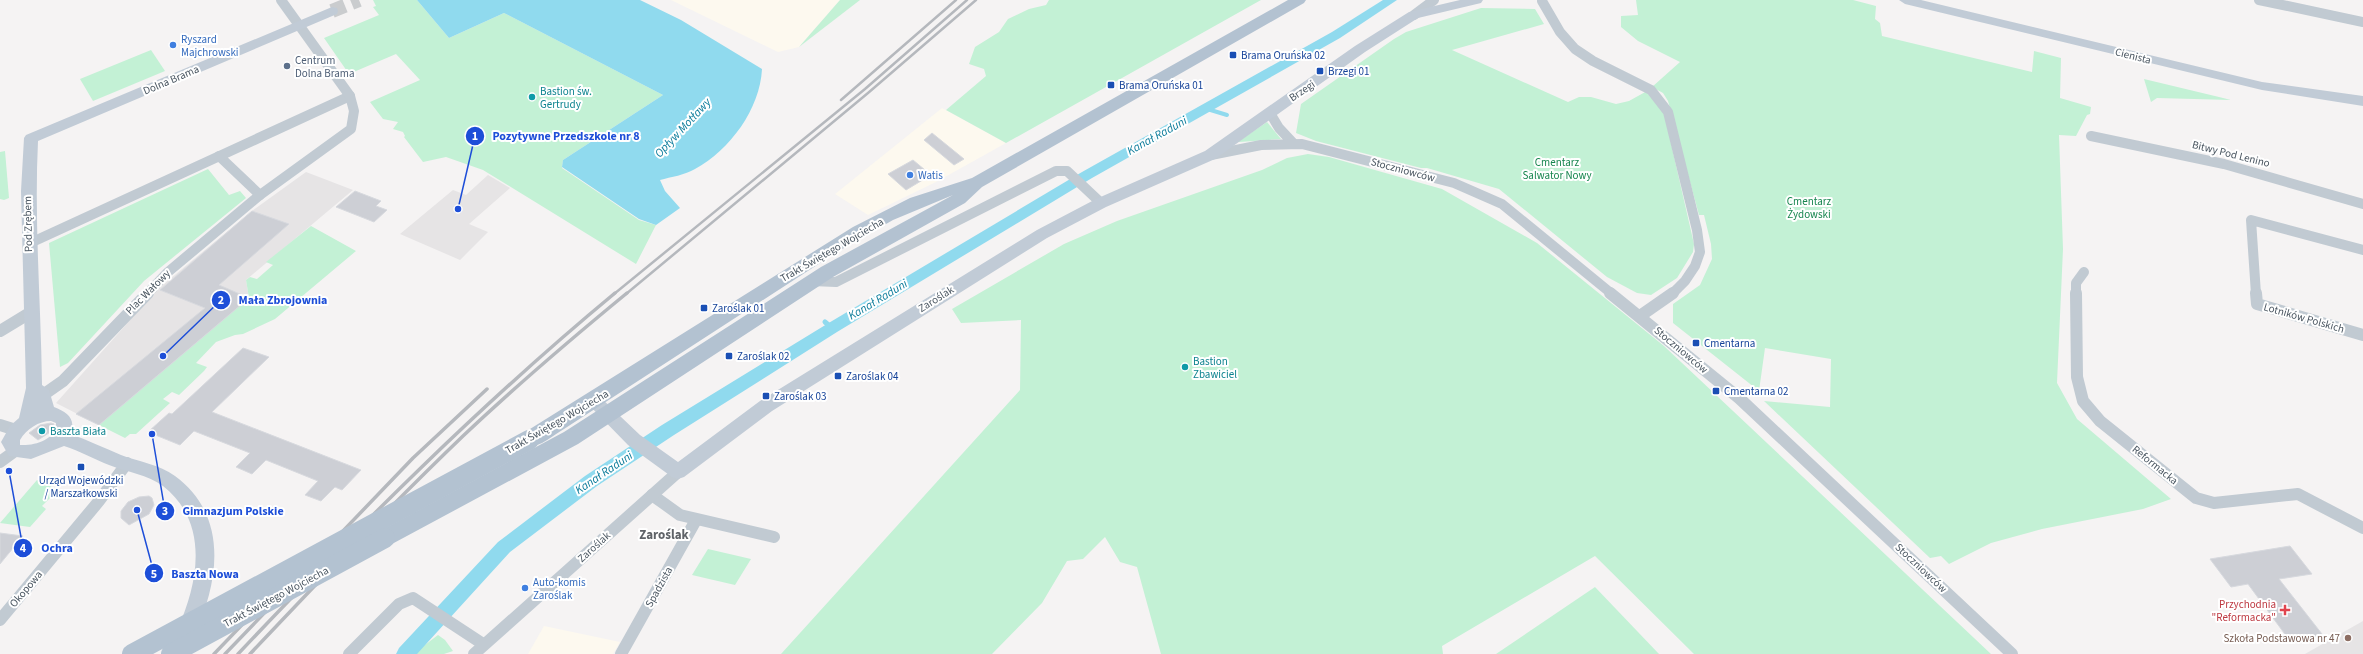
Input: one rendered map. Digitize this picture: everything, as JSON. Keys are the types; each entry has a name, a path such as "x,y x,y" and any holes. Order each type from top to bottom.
{"main road":[{"name":"Trakt Świętego Wojciecha","path":"171,654 608,416 812,281 874,244 959,199 976,183 1299,0"},
{"name":"Trakt Świętego Wojciecha","path":"132,654 529,440 594,402 806,263 847,238 947,189 976,183"}],"street":[{"name":"Plac Wałowy","path":"38,391 63,381 155,283 260,195 337,141 351,129 354,111 350,96 300,25 280,0"},
{"name":"Brzegi","path":"1210,155 1360,49 1414,15 1434,0"},
{"path":"1414,15 1477,0"},
{"name":"Cienista","path":"1905,0 2254,84 2363,101"},
{"path":"2259,0 2363,22"},
{"path":"1542,1 1553,23 1575,49 1604,68 1650,90 1660,98 1668,112 1697,230 1700,252 1695,266 1685,281 1666,299 1640,316"},
{"name":"Dolna Brama","path":"32,138 332,11"},
{"path":"28,244 350,96"},
{"path":"1270,113 1279,128 1293,143"},
{"name":"Bitwy Pod Lenino","path":"2091,136 2224,164 2363,204"},
{"name":"Pod Zrębem","path":"32,138 28,191 28,244 38,391 47,414"},
{"name":"Stoczniowców","path":"1210,155 1246,146 1293,143 1326,149 1450,183 1488,196 1510,210 1739,398 2012,654"},
{"name":"Zaroślak","path":"474,654 678,472 766,406 1035,238 1101,203 1210,155"},
{"path":"219,156 260,195"},
{"name":"Trakt Świętego Wojciecha","path":"812,281 836,282 1056,171 1067,171 1101,203"},
{"name":"Lotników Polskich","path":"2363,250 2252,220 2257,304 2363,335"},
{"name":"Reformacka","path":"2084,272 2076,283 2077,377 2083,401 2100,421 2196,498 2204,502 2214,503 2298,494 2363,528"},
{"path":"0,331 33,311"},
{"name":"Pod Zrębem","path":"15,451 10,442 22,426 29,403 38,391"},
{"path":"594,402 626,433 678,472"},
{"path":"0,426 22,426 47,414 60,416 64,420 64,430 55,440 31,453 15,451 0,462"},
{"path":"55,440 89,456 107,457 127,463 169,480 183,493 200,520 205,539 207,559 201,596 193,619 171,654"},
{"name":"Okopowa","path":"0,620 99,501 127,463"},
{"path":"652,495 680,515 696,520 774,537"},
{"name":"Spadzista","path":"621,654 696,520"},
{"path":"349,654 399,604 414,598 484,644"}],"shaded area":[{"path":"671,0 840,0 799,47 778,52"},
{"path":"942,108 1006,143 936,182 868,215 835,194"},
{"path":"306,172 353,190 246,280 249,298 99,425 56,403 158,289 252,211"},
{"path":"488,175 510,188 469,224 488,232 460,260 400,234 453,190 466,195"},
{"name":"Szkoła Podstawowa nr 47","path":"2363,621 2363,654 2305,654"},
{"path":"544,626 620,642 613,654 528,654"}],"green space":[{"path":"373,0 417,0 449,38 504,13 663,95 563,160 562,168 639,220 656,225 636,264 483,170 446,157 423,162 404,137 403,132 393,129 398,122 383,119 370,102 420,80 396,54 349,74 324,38 379,15 373,7 376,6"},
{"path":"840,0 860,0 799,47"},
{"path":"1049,0 1261,0 1006,143 946,110 986,76 984,69 969,64 975,47 999,32 1008,19 1029,9 1046,5"},
{"name":"Cmentarz Żydowski","path":"1636,0 1853,0 1876,6 1875,19 1880,23 1882,36 2032,72 2034,51 2061,58 2060,98 2091,107 2090,114 2087,115 2076,136 2059,135 2063,249 2057,383 2077,419 2171,499 2143,509 2042,529 1991,543 1949,564 1941,556 1930,558 1764,401 1830,407 1831,359 1765,348 1759,391 1673,323 1673,304 1700,285 1712,259 1711,244 1704,215 1699,215 1668,101 1663,93 1652,87 1680,62 1638,41 1621,27 1621,16 1638,15"},
{"name":"Cmentarz Salwator Nowy","path":"1481,8 1535,9 1544,24 1452,50 1568,102 1579,97 1591,97 1616,104 1629,101 1647,91 1664,113 1694,244 1693,252 1677,278 1651,295 1637,293 1607,277 1499,189 1427,168 1421,168 1316,141 1296,133 1301,104 1394,39 1406,32"},
{"path":"151,50 165,71 93,101 80,79"},
{"path":"2144,79 2231,100 2157,98 2151,102"},
{"path":"1267,122 1281,139 1239,142 1239,141"},
{"path":"5,151 9,198 4,200 0,199 0,152"},
{"path":"1308,154 1329,157 1442,189 1537,243 1664,346 1991,654 1694,654 1595,556 1442,646 1443,654 1161,654 1137,567 1120,562 1105,537 1083,559 1067,561 1042,603 992,654 781,654 1020,390 1021,320 961,323 952,309 1064,244 1117,221 1262,170 1287,158"},
{"path":"208,169 229,195 240,191 246,198 144,281 68,363 60,367 49,243"},
{"path":"311,226 356,251 275,319 243,334 235,335 216,342 196,363 207,367 204,371 179,395 172,392 163,399 170,403 136,434 130,434 125,438 99,425 249,298 246,280 250,277 257,279 273,265 266,262"},
{"path":"37,480 58,490 42,506 46,509 30,527 0,523"},
{"path":"708,549 751,559 735,585 692,575"},
{"path":"1595,587 1659,654 1496,654"},
{"path":"438,635 445,640 453,651 444,654 413,654"}],"water":[{"name":"Opływ Motławy","path":"417,0 640,0 681,20 762,69 756,99 741,127 720,151 708,161 691,171 660,180 665,191 680,208 656,225 639,219 562,167 563,160 663,95 504,13 449,38"}],"building":[{"name":"Watis","path":"932,133 964,159 954,165 924,140"},
{"name":"Watis","path":"913,160 931,175 906,190 888,174"},
{"path":"355,191 381,201 376,206 387,210 374,222 336,207"},
{"path":"252,211 289,224 219,285 249,298 99,425 76,414 205,308 160,290"},
{"path":"243,348 269,357 212,412 361,470 342,490 335,487 321,501 305,495 318,481 266,460 252,474 236,467 250,453 194,431 180,445 148,432 169,413 172,414"},
{"name":"Baszta Biała","path":"51,423 54,424 52,431 38,440 29,433 40,425"},
{"path":"149,496 152,498 154,505 149,514 129,525 121,518 121,511 128,502 139,497"},
{"path":"0,533 23,536 0,564"},
{"name":"Przychodnia \"Reformacka\"","path":"2290,546 2312,574 2279,579 2322,634 2310,641 2305,634 2287,637 2248,584 2231,587 2210,559"}],"waterway":[{"name":"Kanał Raduni","path":"405,654 504,547 591,481 668,430 832,328 1087,175 1336,35 1391,0"},
{"path":"1204,108 1227,115"},
{"path":"825,322 832,328"}],"tunnel":[{"path":"332,11 359,0"}],"railway":[{"path":"841,100 956,0"},
{"path":"614,294 865,89 967,0"},
{"path":"626,294 868,93 976,0"},
{"path":"238,654 375,513 421,468 516,378 615,293"},
{"path":"250,654 382,516 463,436 544,363 627,293"},
{"path":"225,654 413,458 487,389"},
{"path":"214,654 314,550"}],"place":[{"name":"Ryszard Majchrowski","path":"173,45"},
{"name":"Brama Oruńska 02","path":"1233,55"},
{"name":"Centrum Dolna Brama","path":"287,66"},
{"name":"Brzegi 01","path":"1320,71"},
{"name":"Brama Oruńska 01","path":"1111,85"},
{"name":"Bastion św. Gertrudy","path":"532,97"},
{"name":"Watis","path":"910,175"},
{"name":"Pozytywne Przedszkole nr 8","path":"458,209"},
{"name":"Zaroślak 01","path":"704,308"},
{"name":"Cmentarna","path":"1696,343"},
{"name":"Mała Zbrojownia","path":"163,356"},
{"name":"Zaroślak 02","path":"729,356"},
{"name":"Bastion Zbawiciel","path":"1185,367"},
{"name":"Zaroślak 04","path":"838,376"},
{"name":"Cmentarna 02","path":"1716,391"},
{"name":"Zaroślak 03","path":"766,396"},
{"name":"Baszta Biała","path":"42,431"},
{"name":"Gimnazjum Polskie","path":"152,434"},
{"name":"Urząd Wojewódzki / Marszałkowski","path":"81,467"},
{"name":"Ochra","path":"9,471"},
{"name":"Baszta Nowa","path":"137,510"},
{"name":"Auto-komis Zaroślak","path":"525,588"},
{"name":"Przychodnia \"Reformacka\"","path":"2285,610"},
{"name":"Szkoła Podstawowa nr 47","path":"2348,638"}],"district":[{"name":"Zaroślak","path":"664,535"}]}
